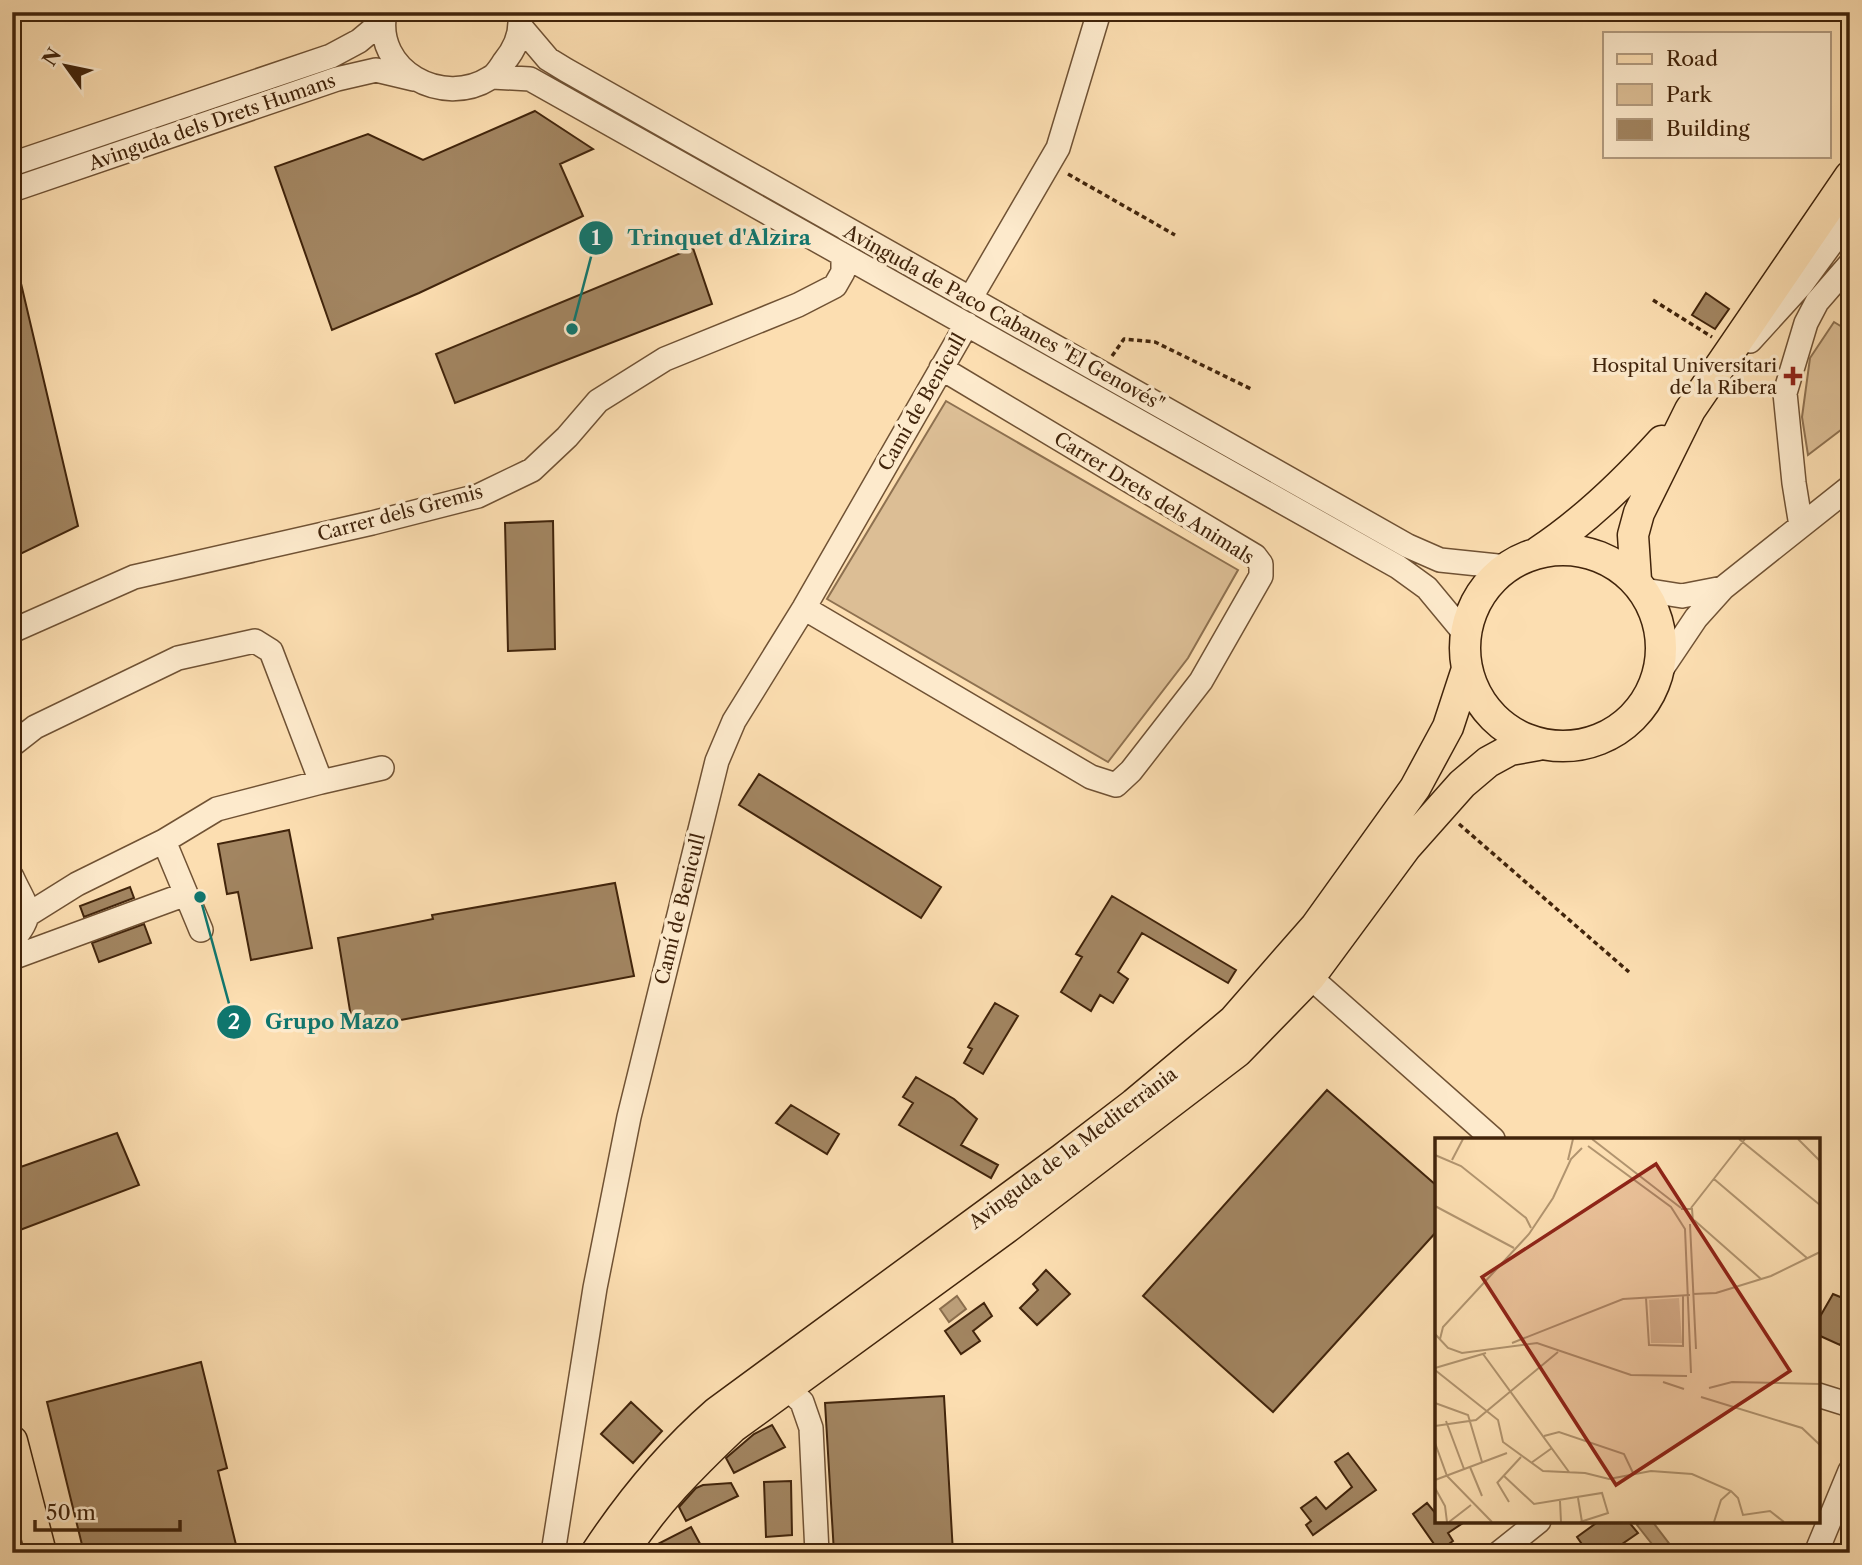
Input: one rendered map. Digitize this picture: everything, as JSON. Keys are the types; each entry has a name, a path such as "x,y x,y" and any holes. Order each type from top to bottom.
{"main road":[{"path":"1640,585 1633,535 1639,513 1694,404 1850,176"},
{"path":"1538,552 1564,549 1590,552 1615,563 1640,585 1654,609 1660,630 1662,651 1659,673 1648,698 1630,720 1608,735 1582,744 1538,745 1524,740 1490,715 1477,697 1465,651 1473,609 1487,586 1507,567 1565,535 1621,485 1694,404"},
{"name":"Avinguda de la Mediterrània","path":"596,1553 642,1487 694,1432 717,1412 1071,1152 1183,1065 1233,1021 1316,926 1415,788 1448,727 1468,669"},
{"name":"Avinguda de la Mediterrània","path":"623,1553 664,1497 732,1428 1005,1230 1245,1044 1310,977 1406,848 1462,784 1488,762 1510,750 1538,745"},
{"path":"12,1441 41,1553"},
{"path":"12,1489 28,1553"}],"street":[{"path":"970,299 1051,164 1099,12"},
{"path":"384,17 387,44 395,61 414,79"},
{"name":"Avinguda dels Drets Humans","path":"12,164 331,56 359,41 384,17"},
{"path":"492,77 514,50 521,17"},
{"name":"Avinguda de Paco Cabanes \"El Genovés\"","path":"521,17 548,59 566,70 1408,546 1440,560 1507,567"},
{"name":"Avinguda dels Drets Humans","path":"12,190 337,79 376,70 414,79 443,90 467,89 492,77"},
{"name":"Avinguda de Paco Cabanes \"El Genovés\"","path":"492,77 530,79 1398,567 1427,588 1466,635"},
{"path":"1694,404 1801,285 1850,218"},
{"name":"Carrer dels Gremis","path":"12,631 134,578 478,496 532,470 567,437 598,401 665,359 798,305 835,286 843,272 843,255"},
{"path":"1801,526 1785,393 1806,323 1817,302 1850,264"},
{"name":"Camí de Benicull","path":"554,1553 595,1288 621,1156 717,761 734,721 804,608 967,324"},
{"name":"Carrer Drets dels Animals","path":"804,608 1091,777 1116,785 1131,771 1201,681 1261,576 1261,564 1255,556 941,368"},
{"path":"1659,673 1696,618 1723,588 1850,487"},
{"path":"1640,585 1682,596 1723,588"},
{"path":"12,745 35,727 178,658 255,641 271,651 321,782"},
{"path":"20,916 164,841 216,809 382,768"},
{"path":"164,841 201,930"},
{"path":"12,877 20,916 26,925 12,941"},
{"path":"12,958 186,894"},
{"path":"1310,977 1492,1138"},
{"path":"787,1388 802,1402 811,1428 817,1553"},
{"path":"1820,1396 1850,1405"},
{"path":"1816,1553 1850,1471"},
{"path":"1499,1553 1536,1523"}],"path":[{"path":"1051,164 1175,235"},
{"path":"1653,300 1731,349"},
{"path":"1102,373 1124,339 1155,342 1251,389"},
{"path":"1440,808 1629,972"}],"green space":[{"path":"1834,322 1847,330 1850,337 1850,423 1808,455 1802,417 1810,358"},
{"path":"946,401 1238,570 1188,658 1108,762 827,599"}],"shaded area":[{"path":"957,1296 966,1309 949,1322 940,1309"},
{"path":"1654,1523 1671,1546 1659,1553 1637,1525"}],"building":[{"path":"535,111 593,149 560,164 583,216 419,293 332,330 275,167 368,134 423,160"},
{"path":"693,248 712,304 455,403 436,354"},
{"path":"19,275 78,526 12,558 12,276"},
{"path":"1706,293 1729,309 1715,329 1692,315"},
{"path":"553,521 555,649 508,651 505,523"},
{"path":"759,774 941,887 921,918 739,805"},
{"path":"289,830 312,948 251,960 238,892 227,894 218,844"},
{"path":"615,883 634,976 353,1029 338,938 433,919 432,915"},
{"path":"130,887 134,898 84,917 80,906"},
{"path":"1112,896 1236,970 1228,983 1142,933 1118,972 1128,979 1113,1003 1100,995 1091,1011 1061,992 1082,957 1076,954"},
{"path":"144,924 151,943 99,962 92,943"},
{"path":"995,1003 1018,1016 983,1074 964,1063 972,1049 968,1047"},
{"path":"916,1077 954,1099 977,1119 961,1145 998,1165 991,1178 899,1125 913,1103 903,1097"},
{"path":"1327,1090 1435,1184 1435,1233 1273,1412 1143,1296"},
{"path":"791,1105 839,1134 827,1154 776,1123"},
{"path":"117,1133 139,1185 12,1233 12,1170"},
{"path":"1046,1270 1070,1294 1037,1325 1020,1308 1038,1290 1033,1284"},
{"path":"1833,1294 1850,1301 1850,1328 1840,1345 1820,1336 1820,1317"},
{"path":"984,1303 992,1316 973,1331 980,1341 961,1354 945,1331"},
{"path":"201,1362 227,1468 218,1471 238,1553 84,1553 47,1402"},
{"path":"944,1396 953,1553 834,1553 825,1403"},
{"path":"631,1402 662,1431 633,1463 601,1434"},
{"path":"772,1425 785,1447 734,1473 726,1458 754,1434"},
{"path":"1348,1453 1376,1490 1313,1535 1306,1525 1311,1521 1301,1508 1316,1497 1326,1509 1352,1487 1335,1462"},
{"path":"791,1481 792,1535 766,1537 764,1482"},
{"path":"731,1483 738,1496 686,1521 679,1507 696,1488"},
{"path":"1427,1503 1435,1513 1435,1523 1463,1523 1448,1533 1453,1541 1439,1551 1413,1514"},
{"path":"1596,1523 1630,1523 1638,1533 1609,1553 1588,1553 1577,1537"},
{"path":"691,1527 705,1553 644,1553 646,1550"}],"place":[{"name":"Trinquet d'Alzira","path":"572,329"},
{"name":"Hospital Universitari de la Ribera","path":"1793,376"},
{"name":"Grupo Mazo","path":"200,897"}]}
